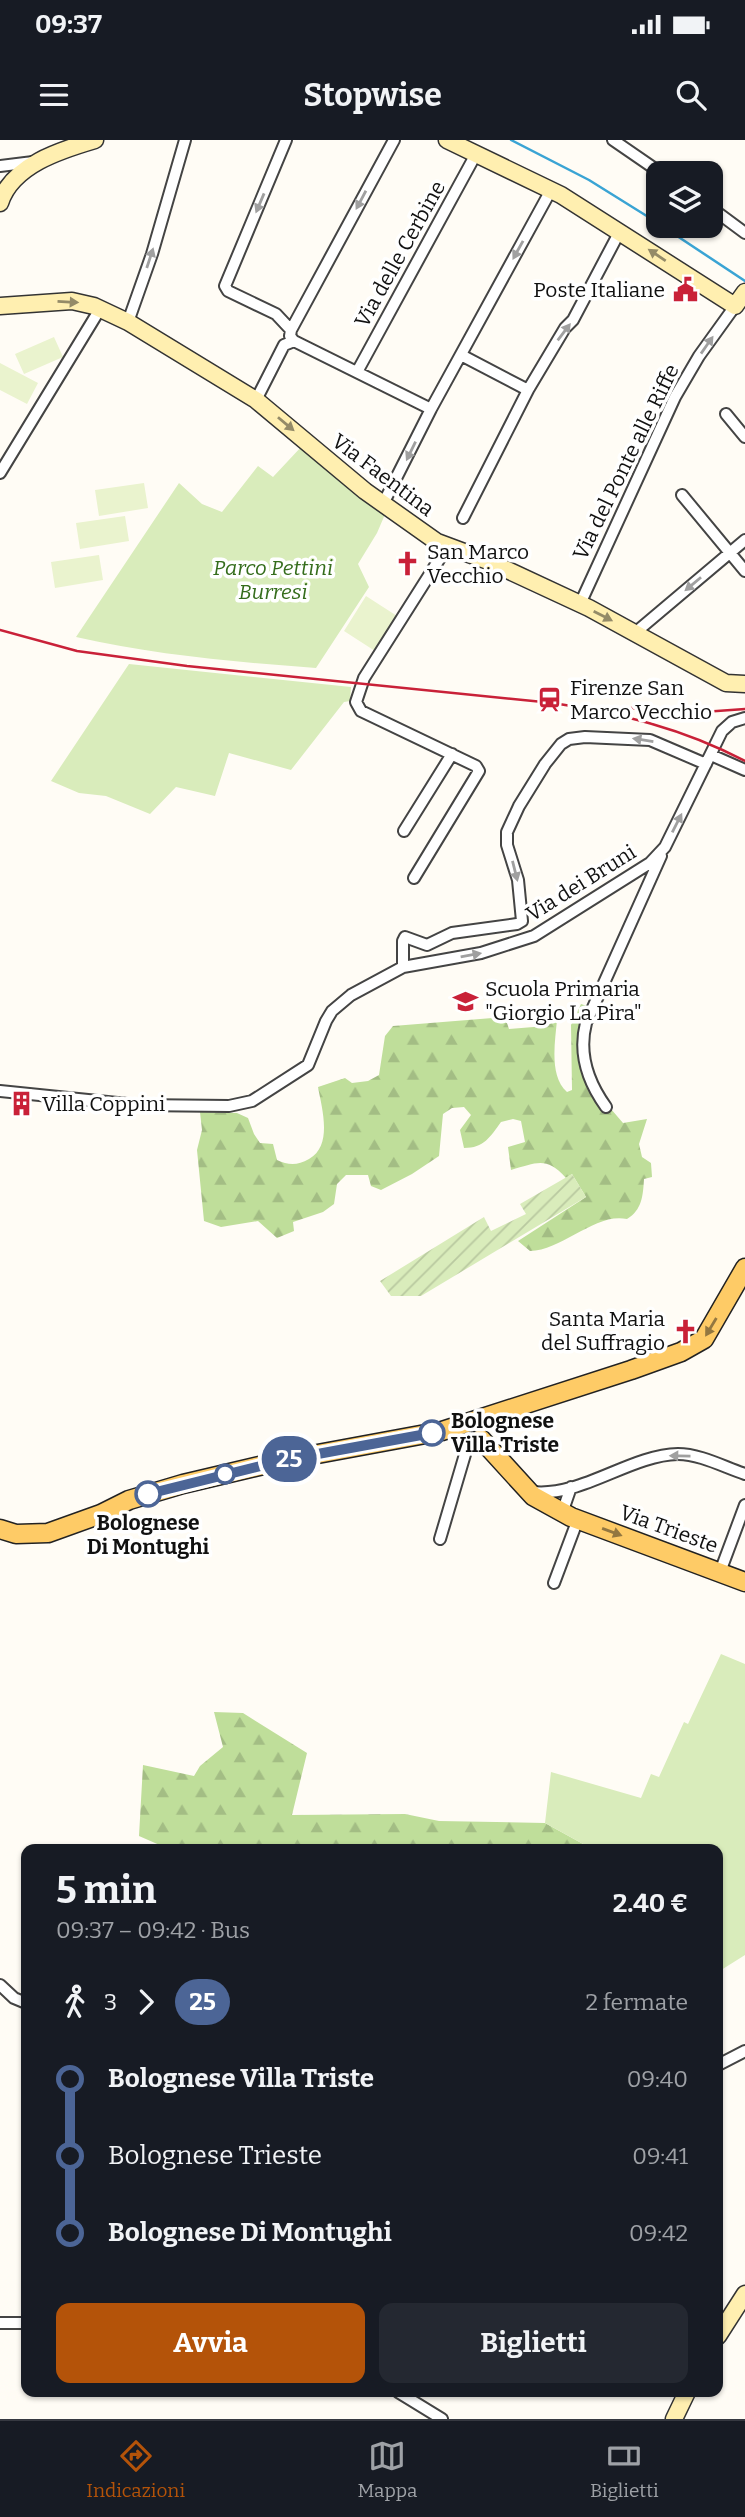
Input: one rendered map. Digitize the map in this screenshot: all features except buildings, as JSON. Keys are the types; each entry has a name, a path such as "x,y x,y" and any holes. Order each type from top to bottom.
{"main road":[{"path":"0,1529 26,1535 48,1533 101,1514 129,1500 183,1483 312,1454 449,1429 475,1431 694,1346 709,1333 745,1268"},
{"name":"Via Trieste","path":"475,1431 529,1492 542,1502 570,1516 745,1582"}],"street":[{"path":"2,193 36,162 52,152 95,140"},
{"path":"128,322 152,254 185,140"},
{"path":"286,140 225,286 229,291 276,314 292,336 431,409"},
{"path":"256,400 394,140"},
{"path":"447,140 551,190 740,299"},
{"path":"613,140 646,162"},
{"name":"Via delle Cerbine","path":"357,372 475,154"},
{"path":"0,166 36,162"},
{"path":"383,504 431,409 551,190"},
{"path":"723,217 745,233"},
{"path":"463,518 528,390 565,328 573,320 620,231"},
{"name":"Via del Ponte alle Riffe","path":"580,604 675,397 699,356 740,299"},
{"name":"Via Faentina","path":"0,306 68,301 100,309 128,322 256,400 365,491 447,547 488,561 580,604 636,632 745,694"},
{"path":"0,473 100,309"},
{"path":"461,355 528,390"},
{"path":"726,414 745,437"},
{"path":"682,495 745,571"},
{"path":"636,632 745,540"},
{"path":"414,878 479,771 476,766 361,711 356,702 365,678 447,547"},
{"path":"726,683 745,684"},
{"name":"Via dei Bruni","path":"0,1091 137,1105 218,1106 252,1101 307,1065 319,1033 332,1011 351,995 403,967 481,953 527,939 650,863 665,847 725,727 745,718"},
{"path":"527,939 522,921 518,880 507,845 507,832 519,806 561,744 574,738 585,737 650,740 745,770"},
{"path":"404,831 452,754"},
{"path":"606,1107 593,1089 585,1063 583,1034 665,847"},
{"path":"403,967 402,941 405,937 427,944 452,933 517,924 522,921"},
{"path":"440,1539 466,1451 475,1431"},
{"path":"529,1492 550,1493 673,1455 694,1456 745,1474"},
{"path":"554,1583 570,1516 571,1487"},
{"path":"720,1572 745,1505"},
{"path":"0,1985 21,2001"},
{"path":"723,2062 745,2050"},
{"path":"723,2324 745,2280"},
{"path":"723,2328 745,2294"},
{"path":"0,2323 21,2323"},
{"path":"406,2397 442,2419"},
{"path":"674,2419 685,2397"}],"green space":[{"path":"54,337 63,357 24,374 15,354"},
{"path":"0,363 38,383 27,404 0,390"},
{"name":"Parco Pettini Burresi","path":"302,446 386,512 358,564 369,587 316,668 166,653 76,637 179,483 202,504 222,512 258,466 273,477"},
{"path":"144,483 148,508 99,516 95,490"},
{"path":"125,516 129,541 80,549 76,523"},
{"path":"99,555 103,580 55,588 51,562"},
{"path":"366,596 397,616 375,651 344,631"},
{"path":"129,664 351,687 350,701 344,702 291,770 229,753 215,796 176,787 150,814 106,796 79,793 51,781"},
{"path":"581,1004 590,1007 587,1081 623,1123 647,1119 639,1144 642,1157 651,1163 652,1177 644,1179 639,1207 627,1219 603,1221 555,1245 530,1251 518,1241 586,1197 572,1174 566,1178 553,1166 541,1163 511,1170 508,1147 525,1142 521,1121 513,1119 501,1122 482,1144 464,1148 460,1130 471,1115 464,1107 452,1108 443,1114 439,1156 381,1190 371,1186 368,1175 346,1175 337,1184 334,1204 323,1212 293,1222 294,1231 277,1238 258,1221 221,1227 204,1221 197,1150 202,1130 200,1112 237,1113 248,1118 260,1143 273,1144 277,1160 297,1164 309,1159 321,1145 324,1126 318,1087 345,1078 352,1083 368,1081 379,1075 385,1036 393,1026 505,1017 509,1029 546,1026 557,1020 555,1068 561,1085 567,1092 572,1090 571,1025"},
{"path":"572,1174 586,1197 421,1296 391,1296 380,1281 484,1217 491,1231 526,1214 520,1204"},
{"path":"721,1654 745,1664 745,1955 723,1969 723,1844 583,1844 545,1823 551,1772 641,1798 651,1774 659,1777 684,1722 688,1724"},
{"path":"214,1712 243,1713 307,1753 292,1815 405,1814 439,1821 545,1823 583,1844 157,1844 139,1836 143,1765 194,1776 200,1766 223,1747"}],"waterway":[{"path":"511,140 589,180 646,216"},
{"path":"680,238 745,281"}],"railway":[{"path":"0,630 77,651 187,666 578,707 675,731 745,761"},
{"path":"631,708 689,713 745,709"}],"bus line":[{"name":"25","path":"148,1494 285,1460 432,1433"}],"place":[{"name":"Poste Italiane","path":"685,290"},
{"name":"San Marco Vecchio","path":"407,564"},
{"name":"Firenze San Marco Vecchio","path":"550,700"},
{"name":"Scuola Primaria \"Giorgio La Pira\"","path":"465,1001"},
{"name":"Villa Coppini","path":"22,1104"},
{"name":"Santa Maria del Suffragio","path":"685,1331"},
{"name":"Bolognese Villa Triste","path":"432,1433"},
{"name":"Bolognese Di Montughi","path":"148,1494"}]}
